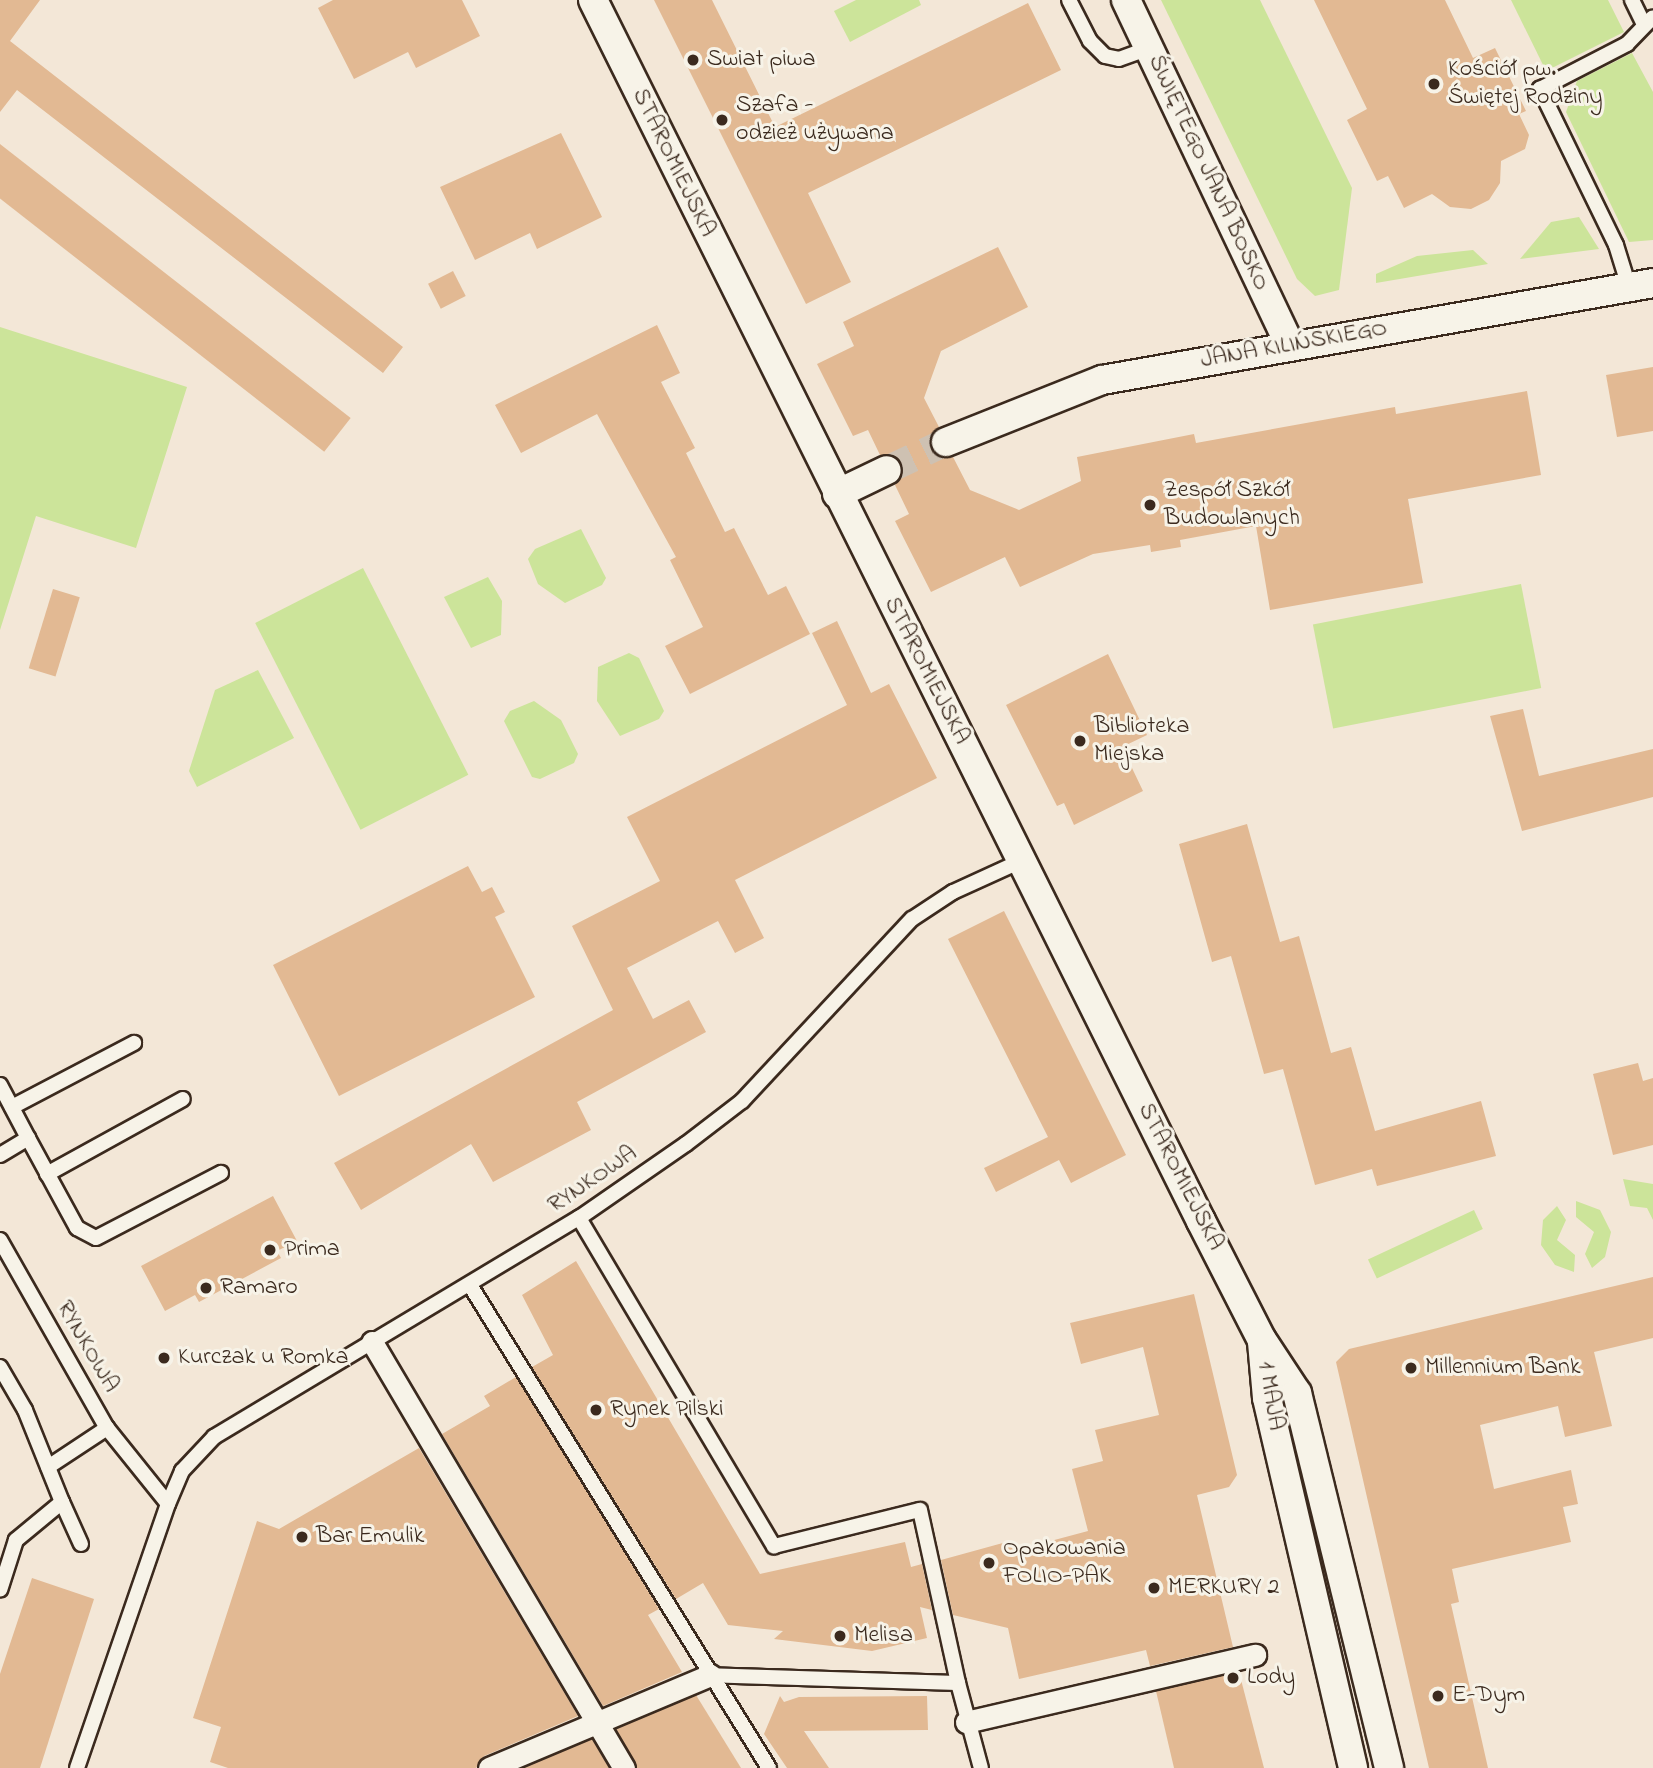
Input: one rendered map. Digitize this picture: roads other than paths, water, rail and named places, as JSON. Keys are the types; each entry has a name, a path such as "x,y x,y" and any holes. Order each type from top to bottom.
{"street":[{"path":"573,0 597,9"},
{"name":"ŚWIĘTEGO JANA BOSKO","path":"1126,0 1290,346"},
{"name":"STAROMIEJSKA","path":"597,9 1262,1340"},
{"name":"JANA KILIŃSKIEGO","path":"946,442 1073,388 1290,346 1641,285"},
{"path":"837,494 887,470"},
{"name":"1 MAJA","path":"1262,1340 1267,1398 1353,1768"},
{"name":"1 MAJA","path":"1262,1340 1297,1392 1310,1431 1388,1768"},
{"path":"372,1342 624,1768"},
{"path":"966,1722 1255,1655"},
{"path":"489,1768 710,1675"}],"lane":[{"path":"1069,0 1090,41 1105,56 1119,59 1149,48"},
{"path":"1632,0 1648,20 1627,44 1540,89 1616,245 1641,285"},
{"name":"RYNKOWA","path":"77,1768 168,1504 182,1471 214,1437 579,1218 742,1101 912,919 953,892 1021,861"},
{"path":"12,1107 134,1043"},
{"path":"0,1085 77,1228 96,1238 221,1173"},
{"path":"47,1174 183,1099"},
{"path":"0,1155 28,1138"},
{"path":"579,1218 774,1546 920,1510 966,1722 981,1768"},
{"name":"RYNKOWA","path":"0,1240 107,1428 168,1504"},
{"path":"470,1285 769,1768"},
{"path":"0,1367 81,1544"},
{"path":"48,1468 107,1428"},
{"path":"0,1590 16,1540 62,1502"},
{"path":"710,1675 958,1683"}],"tunnel":[{"path":"887,470 946,442"}],"place":[{"name":"Swiat piwa","path":"693,60"},
{"name":"Kościół pw. Świętej Rodziny","path":"1434,84"},
{"name":"Szafa - odzież używana","path":"722,120"},
{"name":"Zespół Szkół Budowlanych","path":"1150,505"},
{"name":"Biblioteka Miejska","path":"1080,741"},
{"name":"Prima","path":"270,1250"},
{"name":"Ramaro","path":"206,1288"},
{"name":"Kurczak u Romka","path":"164,1358"},
{"name":"Millennium Bank","path":"1411,1368"},
{"name":"Rynek Pilski","path":"596,1410"},
{"name":"Bar Emulik","path":"302,1537"},
{"name":"Opakowania FOLIO-PAK","path":"989,1563"},
{"name":"MERKURY 2","path":"1154,1588"},
{"name":"Melisa","path":"840,1636"},
{"name":"Lody","path":"1233,1678"},
{"name":"E-Dym","path":"1438,1696"}]}
